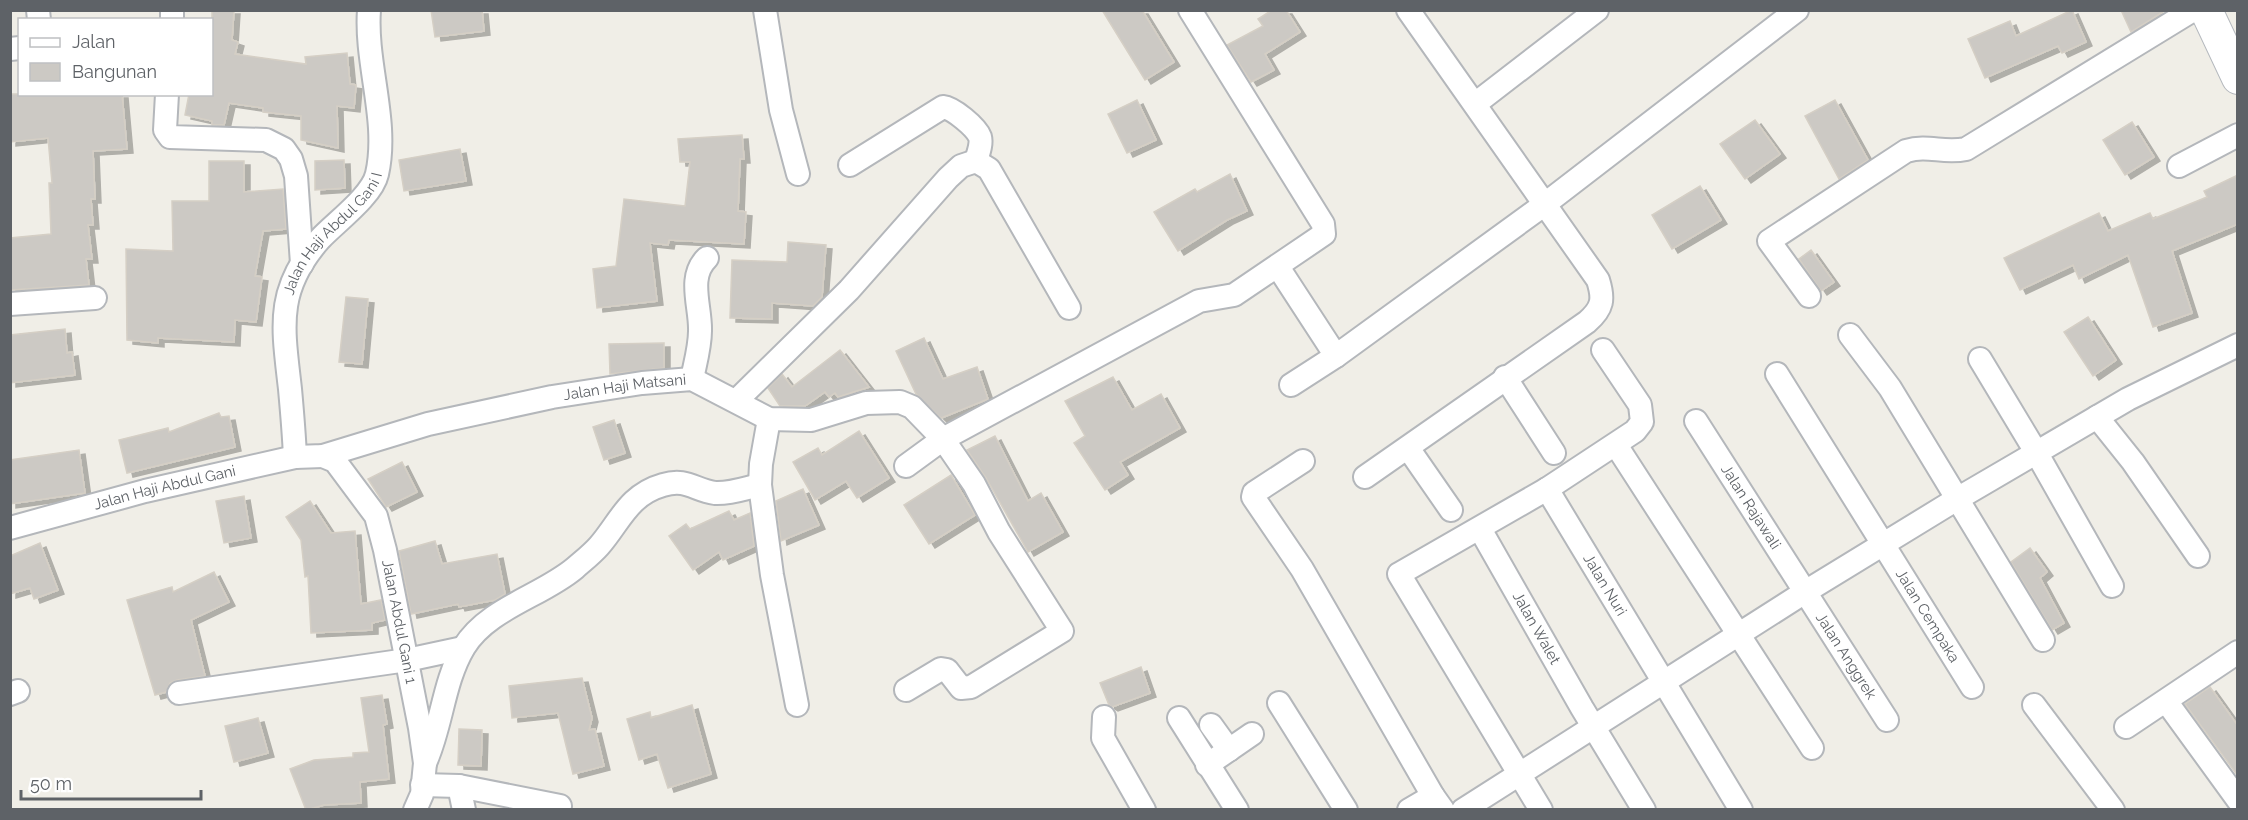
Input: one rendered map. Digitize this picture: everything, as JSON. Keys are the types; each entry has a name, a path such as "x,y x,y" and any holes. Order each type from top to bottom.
{"street":[{"name":"Jalan Haji Abdul Gani I","path":"295,457 283,326 289,293 302,264 319,240 373,184 377,174 380,141 369,10"},
{"path":"765,10 782,110 798,174"},
{"path":"906,466 943,439 1199,301 1234,295 1278,267 1325,230 1190,10"},
{"path":"1365,477 1505,377 1587,322 1601,308 1603,296 1598,280 1408,10"},
{"path":"1476,104 1597,10"},
{"path":"1291,385 1336,356 1545,204 1797,10"},
{"path":"1809,296 1769,241 1906,151 1922,146 1948,153 1966,149 2193,10"},
{"path":"2206,10 2238,78"},
{"path":"167,96 165,130 170,137 266,140 288,154 296,176 302,264"},
{"path":"850,165 943,107 950,108 977,133 980,144 976,161"},
{"path":"2179,166 2238,135"},
{"path":"976,161 989,169 1069,308"},
{"path":"736,401 849,290 948,178 961,166 976,161"},
{"path":"692,379 700,332 696,274 700,265 707,258"},
{"path":"1278,267 1336,356"},
{"path":"10,304 95,298"},
{"path":"1850,335 1890,388 2043,640"},
{"path":"1463,810 1805,592 1957,499 2112,408 2238,345"},
{"path":"1541,810 1399,573 1547,489 1635,431 1642,422 1643,414 1640,405 1603,350"},
{"path":"1980,359 2112,586"},
{"name":"Jalan Cempaka","path":"1777,374 1972,687"},
{"path":"1505,377 1554,453"},
{"name":"Jalan Haji Matsani","path":"323,456 428,424 552,397 692,379 769,419 811,420 866,404 900,402 912,407 943,439 974,484 999,532 1062,631 971,687 961,688 947,670 941,669 906,690"},
{"path":"2112,408 2133,462 2198,556"},
{"path":"769,419 761,464 760,485 772,575 797,705"},
{"name":"Jalan Rajawali","path":"1696,421 1805,592"},
{"path":"1616,445 1737,635 1812,747"},
{"path":"1408,448 1450,510"},
{"name":"Jalan Haji Abdul Gani","path":"10,528 145,491 295,457 323,456"},
{"name":"Jalan Abdul Gani 1","path":"323,456 335,461 376,516 407,660 424,774 415,810"},
{"path":"1303,461 1254,493 1253,497 1302,569 1438,803 1409,810"},
{"path":"560,806 459,786 424,774 463,648 474,634 499,615 573,570 599,546 627,506 660,486 680,481 715,493 760,485"},
{"name":"Jalan Nuri","path":"1547,489 1741,810"},
{"name":"Jalan Walet","path":"1480,529 1593,728 1644,810"},
{"name":"Jalan Anggrek","path":"1805,592 1887,720"},
{"path":"179,693 407,660 463,648"},
{"path":"2126,727 2238,652"},
{"path":"2166,701 2238,800"},
{"path":"1279,703 1347,810"},
{"path":"2034,705 2113,810"},
{"path":"1104,717 1103,738 1144,810"},
{"path":"1179,718 1237,810"},
{"path":"1211,725 1228,750"},
{"path":"1207,765 1252,734"},
{"path":"459,786 464,810"}],"building":[{"path":"212,10 234,10 232,40 238,42 235,54 306,64 305,57 347,53 350,84 356,85 354,108 337,106 338,148 301,140 301,116 263,112 263,108 229,103 224,125 212,125 212,121 185,115 189,96 213,96"},
{"path":"431,10 482,10 484,31 435,37"},
{"path":"1102,10 1142,10 1174,62 1145,80"},
{"path":"1272,10 1286,10 1300,32 1265,54 1274,70 1251,82 1227,45 1263,26 1258,19"},
{"path":"2072,10 2086,42 2062,53 2058,46 1985,78 1968,39 2010,21 2016,36"},
{"path":"2121,10 2166,10 2131,32"},
{"path":"10,94 18,94 18,96 122,96 127,149 93,151 95,199 91,199 93,225 88,225 92,259 86,259 89,285 10,290 10,238 51,234 49,183 52,183 48,138 10,142"},
{"path":"1137,100 1156,140 1127,153 1108,114"},
{"path":"1835,100 1868,160 1839,179 1805,116"},
{"path":"1755,120 1780,154 1745,179 1720,144"},
{"path":"2132,122 2154,157 2125,175 2103,140"},
{"path":"742,135 744,159 740,159 738,211 746,212 744,244 669,240 668,245 650,243 657,301 597,308 593,269 616,266 624,199 685,206 690,162 680,162 678,139"},
{"path":"460,149 466,181 404,191 399,160"},
{"path":"344,160 345,188 315,190 315,161"},
{"path":"209,161 244,161 244,192 283,189 286,229 263,231 255,276 262,277 256,322 235,320 234,342 158,338 158,343 127,340 126,249 173,251 172,201 209,201"},
{"path":"1230,174 1247,211 1227,220 1178,251 1154,212 1195,189 1197,192"},
{"path":"2238,175 2238,224 2172,251 2192,313 2153,327 2128,255 2079,279 2073,265 2020,290 2004,258 2099,213 2108,231 2150,213 2153,219 2207,197 2204,191"},
{"path":"1700,186 1721,220 1672,249 1652,215"},
{"path":"788,242 826,245 822,297 813,306 772,303 772,319 730,318 732,260 787,262"},
{"path":"1811,250 1834,282 1821,291 1799,259"},
{"path":"346,297 368,299 362,364 339,362"},
{"path":"2088,317 2116,360 2093,376 2064,332"},
{"path":"65,329 67,353 72,352 75,375 10,383 10,335"},
{"path":"924,338 943,379 977,367 988,399 941,418 916,394 896,351"},
{"path":"664,343 664,368 610,374 609,344"},
{"path":"840,350 869,387 838,397 835,393 829,397 825,392 805,406 780,406 768,388 782,374 792,387"},
{"path":"1113,377 1132,410 1161,394 1180,428 1120,462 1128,475 1105,490 1074,443 1085,436 1065,401"},
{"path":"219,413 221,417 229,416 235,447 127,473 119,440 168,428 169,432"},
{"path":"614,420 625,453 604,460 593,427"},
{"path":"859,431 889,478 857,498 846,481 815,500 793,462 818,448 822,455"},
{"path":"995,436 1028,501 1041,493 1063,532 1028,552 986,478 967,450"},
{"path":"79,450 85,493 10,504 10,460"},
{"path":"402,462 417,492 386,507 368,479"},
{"path":"951,475 975,515 929,544 904,505"},
{"path":"803,489 819,525 781,541 776,501"},
{"path":"244,496 251,538 224,543 216,501"},
{"path":"310,501 331,533 355,531 361,604 381,600 385,620 372,623 372,630 311,633 308,576 305,577 301,540 286,517"},
{"path":"729,511 734,520 750,513 754,546 723,560 719,552 693,570 669,536 686,524 690,529"},
{"path":"435,541 442,564 497,554 505,594 495,600 459,607 458,604 411,614 399,551"},
{"path":"40,543 58,590 34,599 30,588 10,594 10,556"},
{"path":"2030,548 2047,572 2040,578 2064,623 2052,630 2011,562"},
{"path":"214,572 229,602 191,620 205,676 177,680 170,683 166,692 155,695 127,600 172,587 173,592"},
{"path":"1141,667 1150,693 1112,707 1109,705 1100,683"},
{"path":"582,678 592,718 589,730 595,729 604,766 573,774 558,713 512,718 509,686"},
{"path":"2210,687 2238,726 2238,776 2185,704"},
{"path":"382,695 387,724 383,725 389,779 360,782 361,803 324,805 306,810 290,769 314,760 353,757 353,753 369,752 361,698"},
{"path":"692,705 711,774 668,788 657,754 639,760 627,719 650,712 651,718"},
{"path":"258,718 268,753 234,762 225,726"},
{"path":"459,729 482,730 481,766 458,765"}]}
